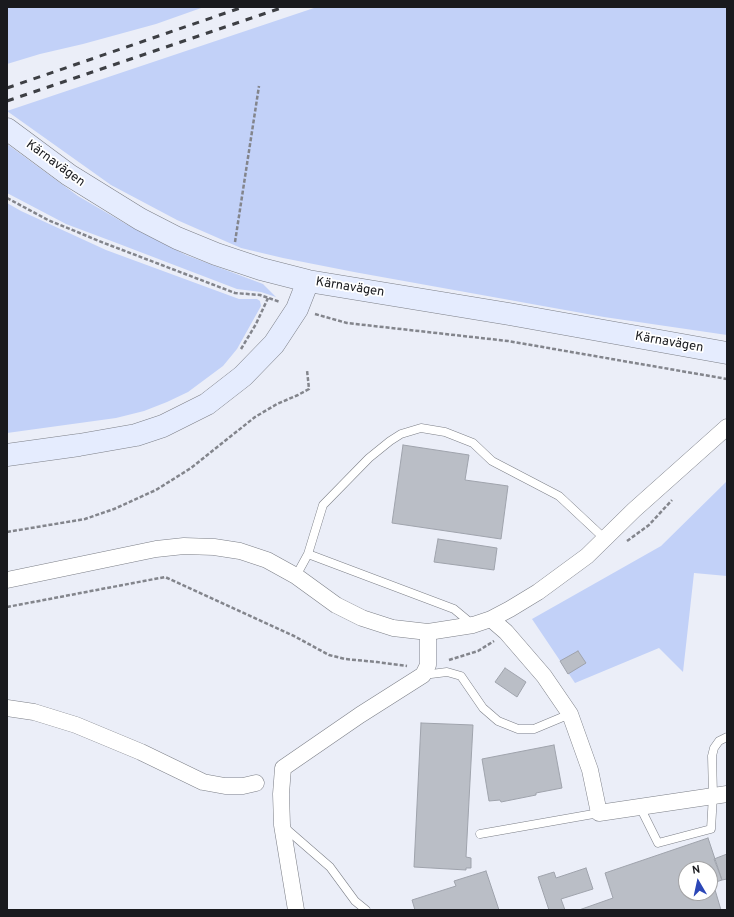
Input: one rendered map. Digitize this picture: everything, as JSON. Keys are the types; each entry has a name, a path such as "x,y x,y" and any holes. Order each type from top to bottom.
{"street":[{"name":"Kärnavägen","path":"7,129 69,176 134,216 177,238 232,260 308,281 509,314 727,353"},
{"path":"7,455 136,435 163,426 207,404 244,376 274,344 297,309 308,281"},
{"path":"7,580 156,549 184,546 214,547 240,551 267,560 296,576 336,605 362,618 393,628 428,632 473,625 491,619 510,610 538,592 587,556 634,510 727,427"},
{"path":"491,619 506,632 544,676 570,714 590,770 599,813 720,794"},
{"path":"296,910 282,825 281,794 283,768 426,670 428,632"},
{"path":"7,708 34,712 76,725 141,752 203,782 225,786 243,786 256,783"}],"lane":[{"path":"296,576 308,554 323,505 369,458 390,441 402,434 421,428 445,432 473,443 492,461 559,496 605,538"},
{"path":"308,554 454,609 473,625"},
{"path":"426,670 447,672 461,676 482,708 498,721 518,729 534,730 570,714"},
{"path":"640,807 658,843 711,829 720,794 712,756 714,748 719,741 727,737"},
{"path":"480,834 599,813"},
{"path":"282,825 330,867 355,901 366,910"}],"path":[{"path":"232,260 259,86"},
{"path":"238,353 256,324 268,298"},
{"path":"7,532 85,519 114,509 156,490 191,468 255,417 277,404 309,389 308,370"},
{"path":"7,607 165,576 294,636 329,655 345,659 377,662 426,670"}],"shaded area":[{"path":"7,7 204,7 156,24 7,64"},
{"path":"317,7 727,7 727,335 604,317 354,272 241,248 177,220 111,185 7,111"},
{"path":"7,144 78,196 126,224 186,255 263,284 276,297 261,292 237,289 66,224 7,193"},
{"path":"7,203 21,211 106,250 239,299 257,299 260,301 261,306 237,349 223,366 188,392 144,411 116,418 7,433"},
{"path":"727,481 727,576 694,573 683,672 659,648 575,683 532,619 661,546"}],"building":[{"path":"403,445 469,455 465,480 508,486 501,539 392,523"},
{"path":"438,539 497,548 494,570 434,562"},
{"path":"578,651 586,663 568,674 560,661"},
{"path":"505,668 526,682 517,697 495,682"},
{"path":"421,723 473,725 466,857 471,858 471,868 466,868 466,870 414,867"},
{"path":"554,745 562,788 501,802 500,800 489,801 482,759"},
{"path":"708,838 716,861 678,861 678,901 718,900 721,910 579,910 613,898 605,873"},
{"path":"727,854 727,879 722,880 718,870 718,861 715,861 714,859"},
{"path":"586,868 593,889 561,899 565,910 549,910 538,877 554,872 556,878"},
{"path":"718,868 722,880 718,881"},
{"path":"486,871 499,910 415,910 412,900 456,886 454,881"}],"railway":[{"path":"7,88 243,7"},
{"path":"7,101 284,7"}]}
